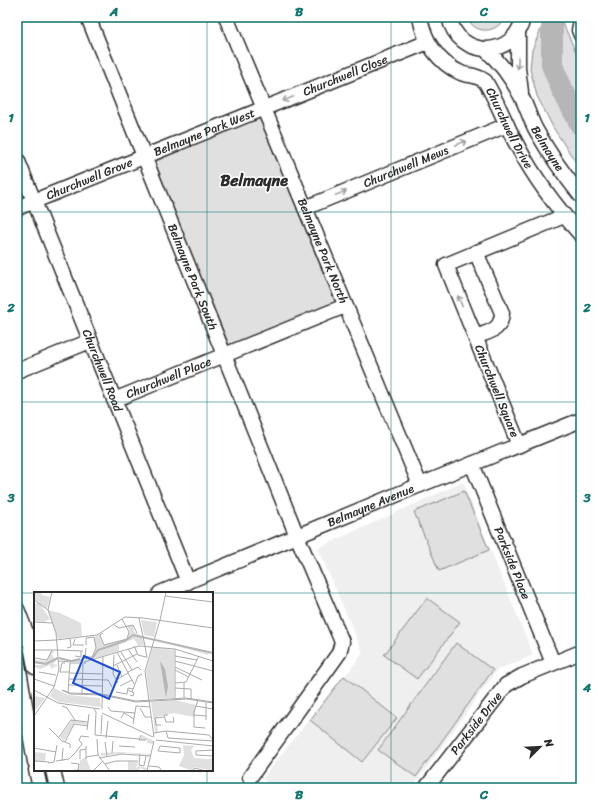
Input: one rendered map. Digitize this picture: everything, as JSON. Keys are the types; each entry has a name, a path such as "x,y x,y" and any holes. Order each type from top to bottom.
{"street":[{"name":"Belmayne Park South","path":"88,17 297,536 342,642 339,653 250,777"},
{"name":"Belmayne Park North","path":"226,17 420,485"},
{"name":"Churchwell Drive","path":"420,17 428,42 437,55 450,68 463,74 476,76 485,81 518,147 537,178 564,216 581,235"},
{"name":"Belmayne","path":"449,17 454,32 462,41 473,48 486,50 499,47 510,41 522,21"},
{"name":"Belmayne","path":"521,96 518,68 522,21"},
{"path":"581,21 579,30 581,35"},
{"name":"Churchwell Close","path":"264,108 428,42"},
{"name":"Belmayne","path":"486,50 496,58 504,68 521,96 536,130 567,178 581,196"},
{"name":"Belmayne Park West","path":"144,156 264,108"},
{"name":"Churchwell Mews","path":"305,208 507,125"},
{"name":"Churchwell Grove","path":"17,208 144,156"},
{"name":"Churchwell Road","path":"17,159 188,582"},
{"name":"Churchwell Square","path":"519,445 446,265 564,216"},
{"name":"Churchwell Square","path":"475,337 498,328 502,317 502,313 476,252"},
{"name":"Churchwell Place","path":"114,400 346,306"},
{"path":"17,371 90,341"},
{"name":"Belmayne Avenue","path":"163,592 581,420"},
{"name":"Parkside Place","path":"472,464 553,663"},
{"path":"17,609 33,644 34,656"},
{"path":"17,651 33,644"},
{"name":"Parkside Drive","path":"426,788 506,685 553,663 581,652"},
{"path":"17,659 34,756"},
{"path":"36,771 40,788"},
{"path":"53,771 57,788"}],"shaded area":[{"path":"467,17 505,17 497,27 486,30 475,27 470,23"},
{"path":"546,17 560,17 581,63 581,170 554,129 537,96 530,69 532,50"},
{"path":"259,116 336,304 231,350 154,162"},
{"path":"463,482 533,655 497,670 412,788 274,788 262,779 363,653 318,548"},
{"path":"464,491 489,550 439,571 414,512"},
{"path":"427,598 460,622 417,679 384,655"},
{"path":"456,643 493,670 416,777 378,750"},
{"path":"344,676 397,718 362,762 310,720"}],"waterway":[{"path":"552,20 552,65 562,89 581,125"}],"district":[{"name":"Belmayne","path":"254,180"}]}
